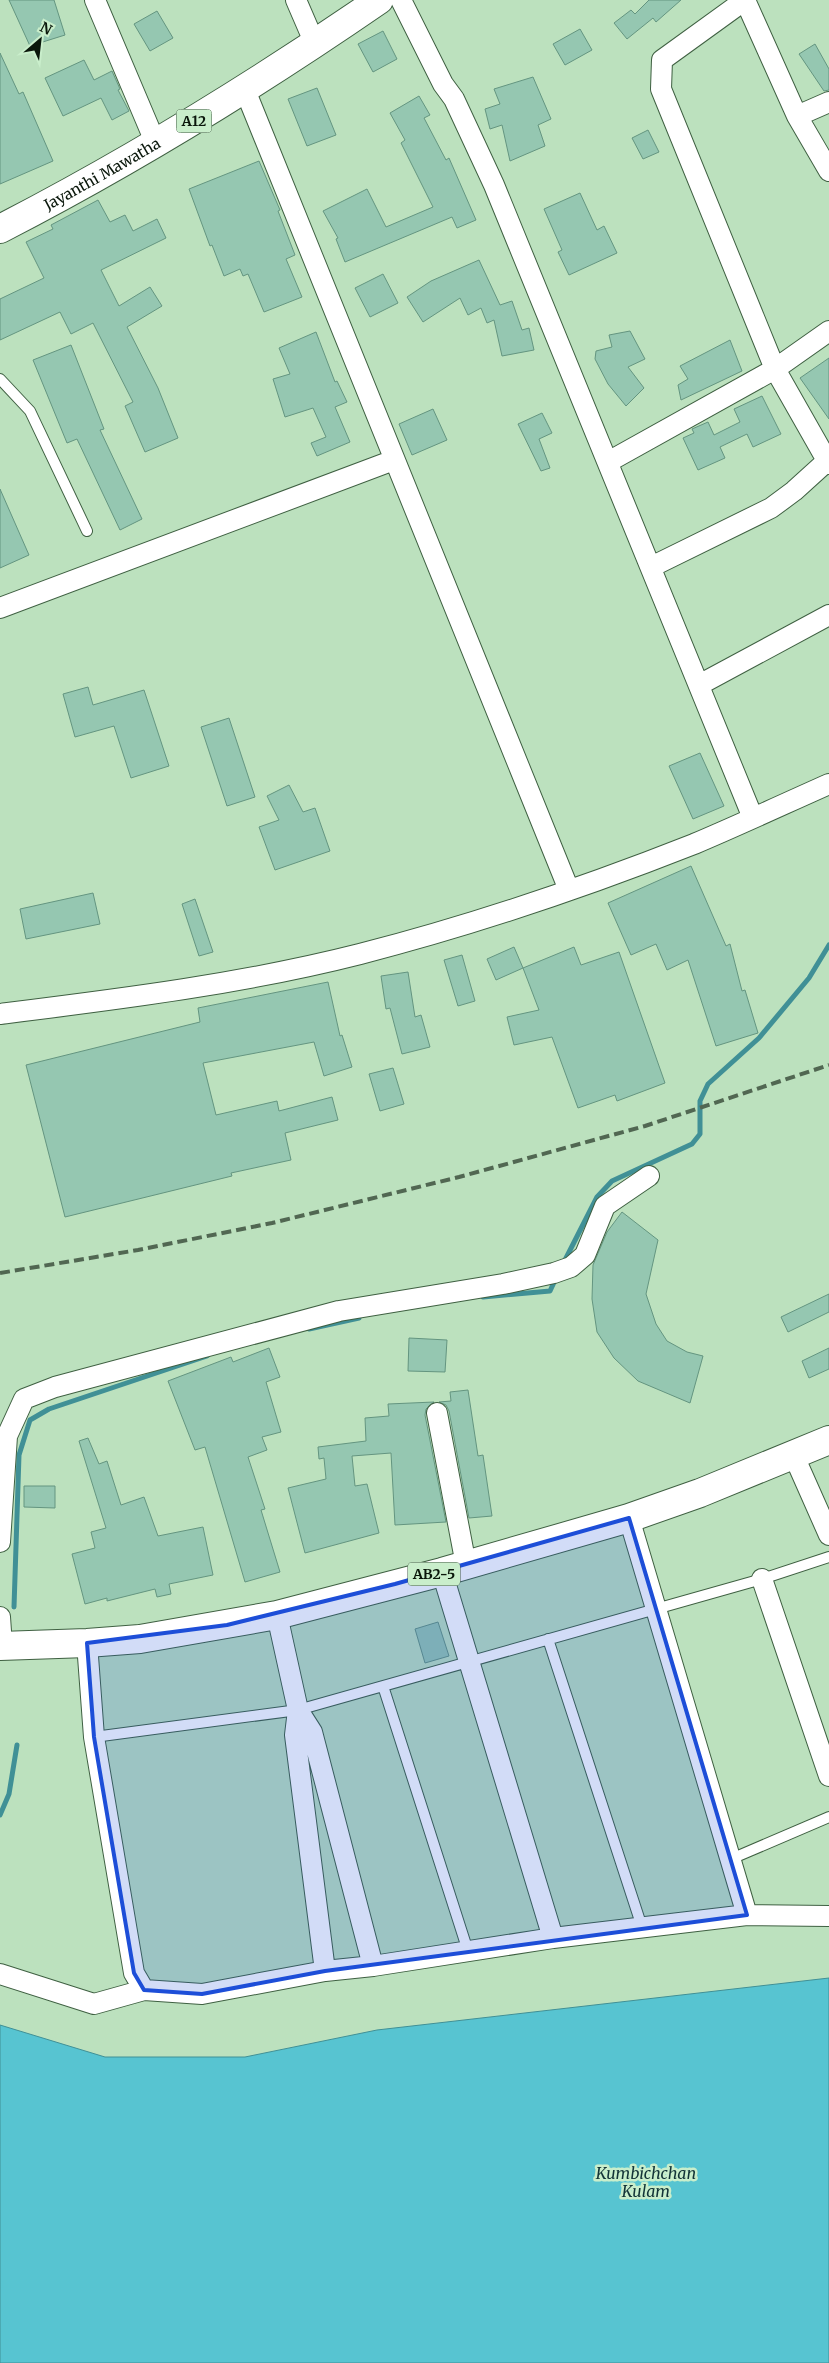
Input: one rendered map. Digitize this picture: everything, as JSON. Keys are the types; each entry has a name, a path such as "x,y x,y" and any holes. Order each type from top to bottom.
{"main road":[{"name":"Jayanthi Mawatha","path":"0,229 76,190 156,144 245,90 380,0"},
{"name":"AB2-5","path":"8,1646 87,1643 184,1633 277,1615 454,1568 629,1518 700,1493 829,1440"}],"street":[{"path":"95,0 156,144"},
{"path":"296,0 315,44"},
{"path":"401,0 443,84 454,99 494,185 753,818"},
{"path":"651,567 771,508 828,463 775,369 661,89 662,60 745,0 797,116 829,171"},
{"path":"245,90 568,890"},
{"path":"797,116 829,102"},
{"path":"608,462 775,369 829,331"},
{"path":"0,608 394,460"},
{"path":"699,685 829,616"},
{"path":"0,1014 115,999 240,979 359,954 484,918 568,890 695,843 829,784"},
{"path":"0,1542 7,1436 24,1399 55,1387 339,1311 503,1284 562,1270 585,1256 605,1206 649,1176"},
{"path":"437,1413 454,1568 469,1661 554,1938"},
{"path":"794,1456 829,1535"},
{"path":"629,1518 747,1915"},
{"path":"762,1579 829,1776"},
{"path":"277,1615 298,1710 295,1735 325,1971"},
{"path":"0,1618 8,1646"},
{"path":"87,1643 94,1738 134,1973 144,1990"},
{"path":"298,1710 312,1732 373,1966"},
{"path":"0,1974 94,2004 144,1990 202,1994 325,1971 373,1966 554,1938 642,1927 747,1915 829,1916"}],"lane":[{"path":"0,379 30,411 87,531"},
{"path":"94,1738 298,1710 762,1579 829,1557"},
{"path":"548,1639 642,1927"},
{"path":"383,1686 468,1951"},
{"path":"731,1859 829,1817"}],"highlighted area":[{"path":"629,1518 747,1915 325,1971 202,1994 144,1990 134,1973 94,1737 87,1643 227,1625 395,1584"}],"water":[{"name":"Kumbichchan Kulam","path":"829,1978 829,2363 0,2363 0,2025 105,2057 245,2057 377,2030"}],"building":[{"path":"9,0 54,0 65,35 30,46"},
{"path":"649,0 681,0 656,22 653,18 627,39 614,23 631,10 635,14"},
{"path":"157,11 173,38 150,51 134,24"},
{"path":"580,29 592,50 565,65 553,44"},
{"path":"383,31 397,59 373,72 358,44"},
{"path":"815,44 829,69 829,90 824,91 799,54"},
{"path":"0,53 19,94 23,92 53,161 0,184"},
{"path":"84,60 94,80 112,71 120,89 118,90 129,111 112,120 101,98 63,116 45,78"},
{"path":"533,77 551,119 538,125 545,146 510,161 502,125 490,129 485,109 500,104 494,89"},
{"path":"317,88 336,135 307,146 288,99"},
{"path":"419,96 430,115 424,118 446,160 449,158 476,220 457,228 452,217 345,262 336,239 338,238 323,211 367,189 386,227 433,207 401,143 405,140 390,113"},
{"path":"648,130 659,152 643,159 632,138"},
{"path":"259,161 280,210 278,211 295,255 286,259 302,297 264,312 248,274 243,276 240,269 224,276 212,245 210,246 189,189"},
{"path":"580,193 597,230 604,226 617,253 569,275 558,252 562,250 544,209"},
{"path":"98,200 110,222 125,215 133,231 157,219 166,238 101,270 119,306 150,287 162,306 127,327 158,388 178,438 145,452 125,406 133,402 93,323 71,334 60,312 0,340 0,299 44,278 26,242 53,229 51,225"},
{"path":"479,260 500,305 512,301 522,330 529,328 534,350 502,356 494,320 487,323 481,308 468,315 460,298 423,322 407,297 431,281"},
{"path":"383,274 398,303 370,317 355,288"},
{"path":"630,331 645,359 628,367 644,388 626,406 608,384 595,359 596,351 612,347 609,335"},
{"path":"316,332 335,382 337,381 347,402 335,407 350,442 317,456 311,443 326,437 313,408 285,417 273,379 290,374 279,348"},
{"path":"730,340 742,371 681,400 678,385 688,379 680,366"},
{"path":"71,345 104,429 100,430 142,519 120,530 77,439 67,443 33,360"},
{"path":"829,358 829,419 800,378"},
{"path":"762,396 781,434 753,447 747,434 720,447 725,458 698,470 683,438 694,433 692,429 708,422 714,435 740,422 734,409"},
{"path":"433,409 447,440 412,455 399,424"},
{"path":"542,413 552,433 539,439 550,468 541,471 518,424"},
{"path":"0,489 29,555 0,568"},
{"path":"88,687 93,705 144,690 169,766 131,778 114,726 75,737 63,694"},
{"path":"229,718 255,797 227,806 201,727"},
{"path":"700,753 724,806 693,819 669,766"},
{"path":"289,785 303,812 315,808 330,851 275,870 259,827 279,820 267,796"},
{"path":"691,866 726,946 730,944 742,991 745,990 758,1033 716,1046 688,960 667,970 656,944 631,955 608,903"},
{"path":"93,893 100,924 26,939 20,909"},
{"path":"195,899 213,952 199,956 182,904"},
{"path":"514,947 523,968 496,980 487,959"},
{"path":"574,947 581,965 619,952 665,1083 617,1101 615,1095 578,1108 552,1037 514,1045 507,1017 539,1010 523,968"},
{"path":"462,955 475,1001 458,1006 444,960"},
{"path":"408,972 415,1017 421,1015 430,1047 402,1054 390,1008 386,1009 381,976"},
{"path":"328,982 340,1036 342,1035 352,1067 324,1076 314,1042 203,1063 216,1115 277,1101 279,1111 332,1097 338,1120 285,1133 291,1160 231,1173 232,1176 65,1217 26,1065 200,1022 198,1008"},
{"path":"393,1068 404,1104 380,1111 369,1074"},
{"path":"622,1212 658,1240 646,1294 656,1324 667,1341 687,1352 703,1356 690,1403 638,1381 614,1358 597,1332 592,1299 593,1265 607,1232"},
{"path":"829,1294 829,1312 788,1332 781,1317"},
{"path":"409,1338 447,1340 445,1372 408,1371"},
{"path":"269,1348 280,1377 266,1382 281,1432 262,1437 267,1450 248,1457 265,1509 261,1510 280,1572 245,1582 205,1447 195,1450 168,1381 231,1357 233,1362"},
{"path":"829,1348 829,1369 809,1378 802,1361"},
{"path":"468,1390 478,1456 483,1455 492,1516 469,1518 449,1411 446,1405 439,1402 451,1401 450,1392"},
{"path":"434,1402 426,1409 425,1415 446,1522 395,1525 391,1453 352,1456 355,1486 367,1484 379,1533 305,1553 288,1488 326,1479 324,1458 319,1459 318,1447 366,1441 365,1418 389,1416 388,1404"},
{"path":"88,1438 99,1464 107,1461 121,1505 144,1497 158,1536 203,1527 213,1575 169,1584 171,1594 157,1597 155,1589 107,1601 107,1598 85,1604 72,1554 95,1548 91,1532 106,1528 79,1441"},
{"path":"24,1486 55,1486 55,1508 24,1507"},
{"path":"438,1622 449,1656 425,1663 415,1629"}],"waterway":[{"path":"563,1264 597,1197 612,1181 692,1144 700,1134 700,1101 708,1084 759,1038 809,978 829,945"},
{"path":"483,1297 550,1291 556,1278"},
{"path":"309,1329 359,1318"},
{"path":"14,1607 19,1455 30,1420 49,1409 207,1356"},
{"path":"0,1815 9,1794 17,1745"}],"railway":[{"path":"0,1273 138,1250 272,1223 459,1177 645,1126 829,1065"}]}
